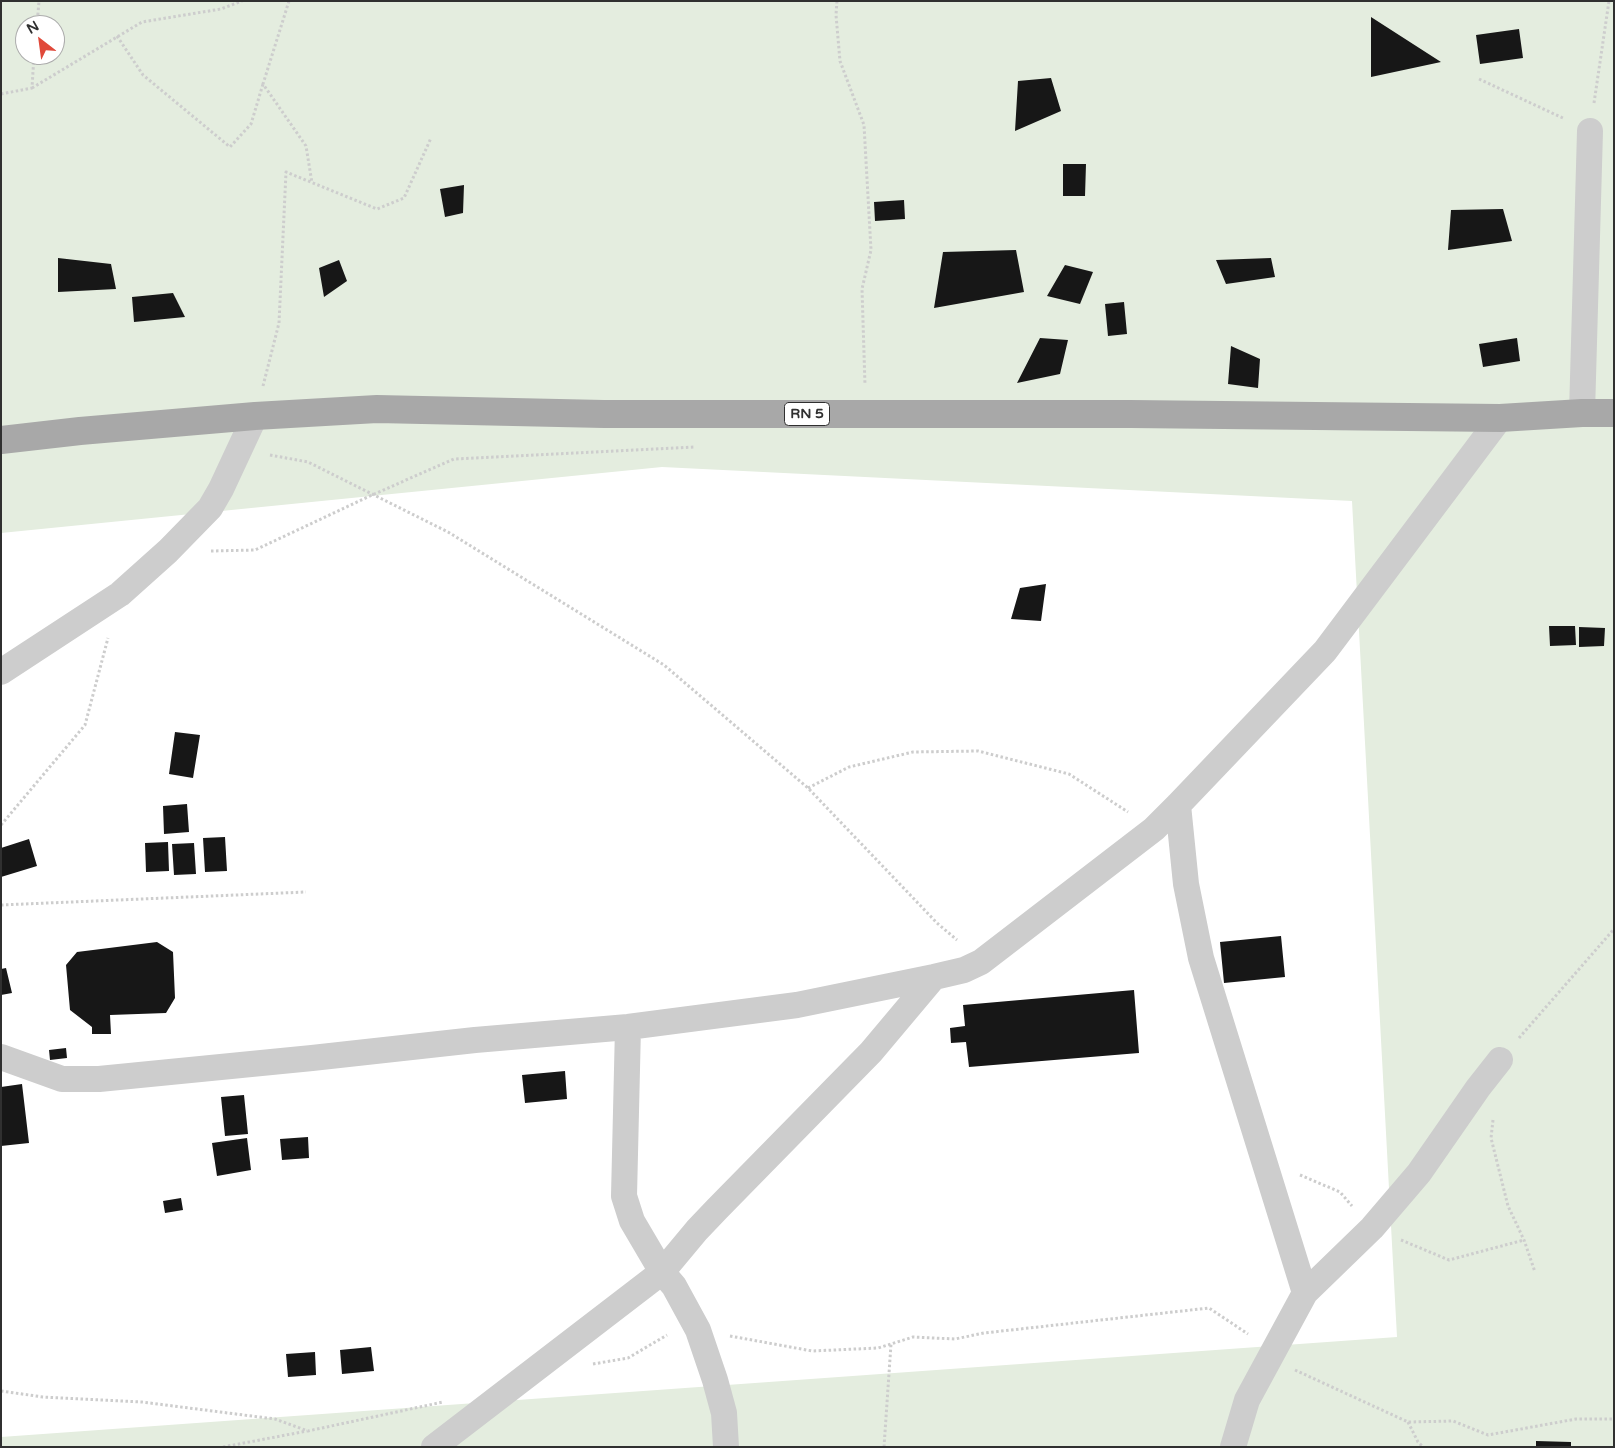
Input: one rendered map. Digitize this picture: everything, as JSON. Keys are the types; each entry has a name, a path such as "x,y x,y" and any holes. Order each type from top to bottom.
{"main road":[{"name":"RN 5","path":"1,440 80,431 255,416 377,409 604,414 1132,414 1500,418 1614,413"}],"street":[{"path":"1582,414 1590,131"},
{"path":"1,672 120,594 168,551 210,508 221,489 255,416"},
{"path":"1,1057 62,1079 78,1080 302,1059 475,1040 628,1027 797,1005 964,970 981,962 1154,829 1178,805 1325,650 1500,418"},
{"path":"1178,805 1186,884 1201,958 1305,1293"},
{"path":"434,1447 662,1272 716,1208 871,1052 934,977"},
{"path":"628,1027 624,1196 632,1221 662,1272 674,1286 698,1330 724,1413 726,1447"},
{"path":"1233,1447 1247,1400 1305,1293 1372,1228 1413,1180 1500,1060"}],"path":[{"path":"37,15 38,1"},
{"path":"1,94 32,88 142,22 221,9 242,1"},
{"path":"117,36 143,75 230,147 251,124 289,1"},
{"path":"837,1 836,15 840,61 864,125 871,250 862,289 866,414"},
{"path":"1479,79 1590,131 1609,1"},
{"path":"32,88 33,65"},
{"path":"263,84 306,146 312,183"},
{"path":"255,416 279,323 286,172 377,209 404,198 431,138"},
{"path":"168,551 255,550 454,459 704,446"},
{"path":"240,450 308,462 448,532 664,665 808,788 937,923 981,962"},
{"path":"1,825 85,725 120,594"},
{"path":"808,788 849,767 913,752 978,751 1070,774 1154,829"},
{"path":"1,905 306,892"},
{"path":"1500,1060 1614,929"},
{"path":"1494,1118 1491,1138 1508,1206 1524,1240 1535,1272"},
{"path":"592,1364 628,1358 666,1335 698,1330 812,1351 878,1348 913,1337 955,1339 984,1333 1209,1308 1272,1354 1408,1422 1453,1421 1488,1435 1576,1419 1614,1419"},
{"path":"884,1447 891,1344"},
{"path":"1,1391 43,1397 142,1402 275,1419 308,1431"},
{"path":"222,1447 444,1402"},
{"path":"1408,1422 1422,1447"}],"shaded area":[{"path":"1,1 1614,1 1614,1447 1,1447 1,1437 1397,1337 1352,501 662,467 1,533"}],"building":[{"path":"1371,17 1441,62 1371,77"},
{"path":"1519,29 1523,58 1480,64 1476,35"},
{"path":"1051,78 1061,111 1015,131 1018,81"},
{"path":"1063,164 1086,164 1085,196 1063,196"},
{"path":"464,185 463,213 445,217 440,189"},
{"path":"904,200 905,219 875,221 874,202"},
{"path":"1503,209 1512,241 1448,250 1451,210"},
{"path":"1016,250 1024,292 934,308 943,252"},
{"path":"58,258 111,264 116,289 58,292"},
{"path":"1271,258 1275,277 1226,284 1216,260"},
{"path":"339,260 347,281 324,297 319,268"},
{"path":"1065,265 1093,272 1080,304 1047,296"},
{"path":"173,293 185,317 134,322 132,297"},
{"path":"1124,302 1127,334 1108,336 1105,304"},
{"path":"1040,338 1068,340 1060,374 1017,383"},
{"path":"1517,338 1520,361 1483,367 1479,344"},
{"path":"1231,346 1260,359 1258,388 1228,384"},
{"path":"1046,584 1041,621 1011,619 1020,588"},
{"path":"1549,626 1575,626 1576,645 1550,646"},
{"path":"1579,627 1605,628 1604,646 1579,647"},
{"path":"175,732 200,735 193,778 169,774"},
{"path":"187,804 189,832 164,834 163,806"},
{"path":"225,837 227,871 205,872 203,838"},
{"path":"29,839 37,866 1,877 1,848"},
{"path":"168,842 169,871 146,872 145,843"},
{"path":"194,843 196,874 174,875 172,844"},
{"path":"1281,936 1285,977 1224,983 1220,942"},
{"path":"157,942 173,952 175,998 166,1013 110,1015 111,1034 92,1034 92,1027 70,1010 66,965 77,952"},
{"path":"6,968 12,993 1,995 1,969"},
{"path":"1134,990 1139,1053 969,1067 966,1042 951,1043 950,1028 965,1026 963,1005"},
{"path":"66,1048 67,1058 50,1060 49,1050"},
{"path":"565,1071 567,1099 525,1103 522,1075"},
{"path":"22,1084 29,1143 1,1146 1,1087"},
{"path":"244,1095 248,1134 225,1136 221,1097"},
{"path":"308,1137 309,1158 282,1160 280,1139"},
{"path":"247,1138 251,1170 217,1176 212,1143"},
{"path":"181,1198 183,1210 165,1213 163,1201"},
{"path":"371,1347 374,1371 342,1374 340,1350"},
{"path":"315,1352 316,1375 288,1377 286,1354"},
{"path":"1536,1441 1571,1442 1571,1447 1536,1447"}]}
